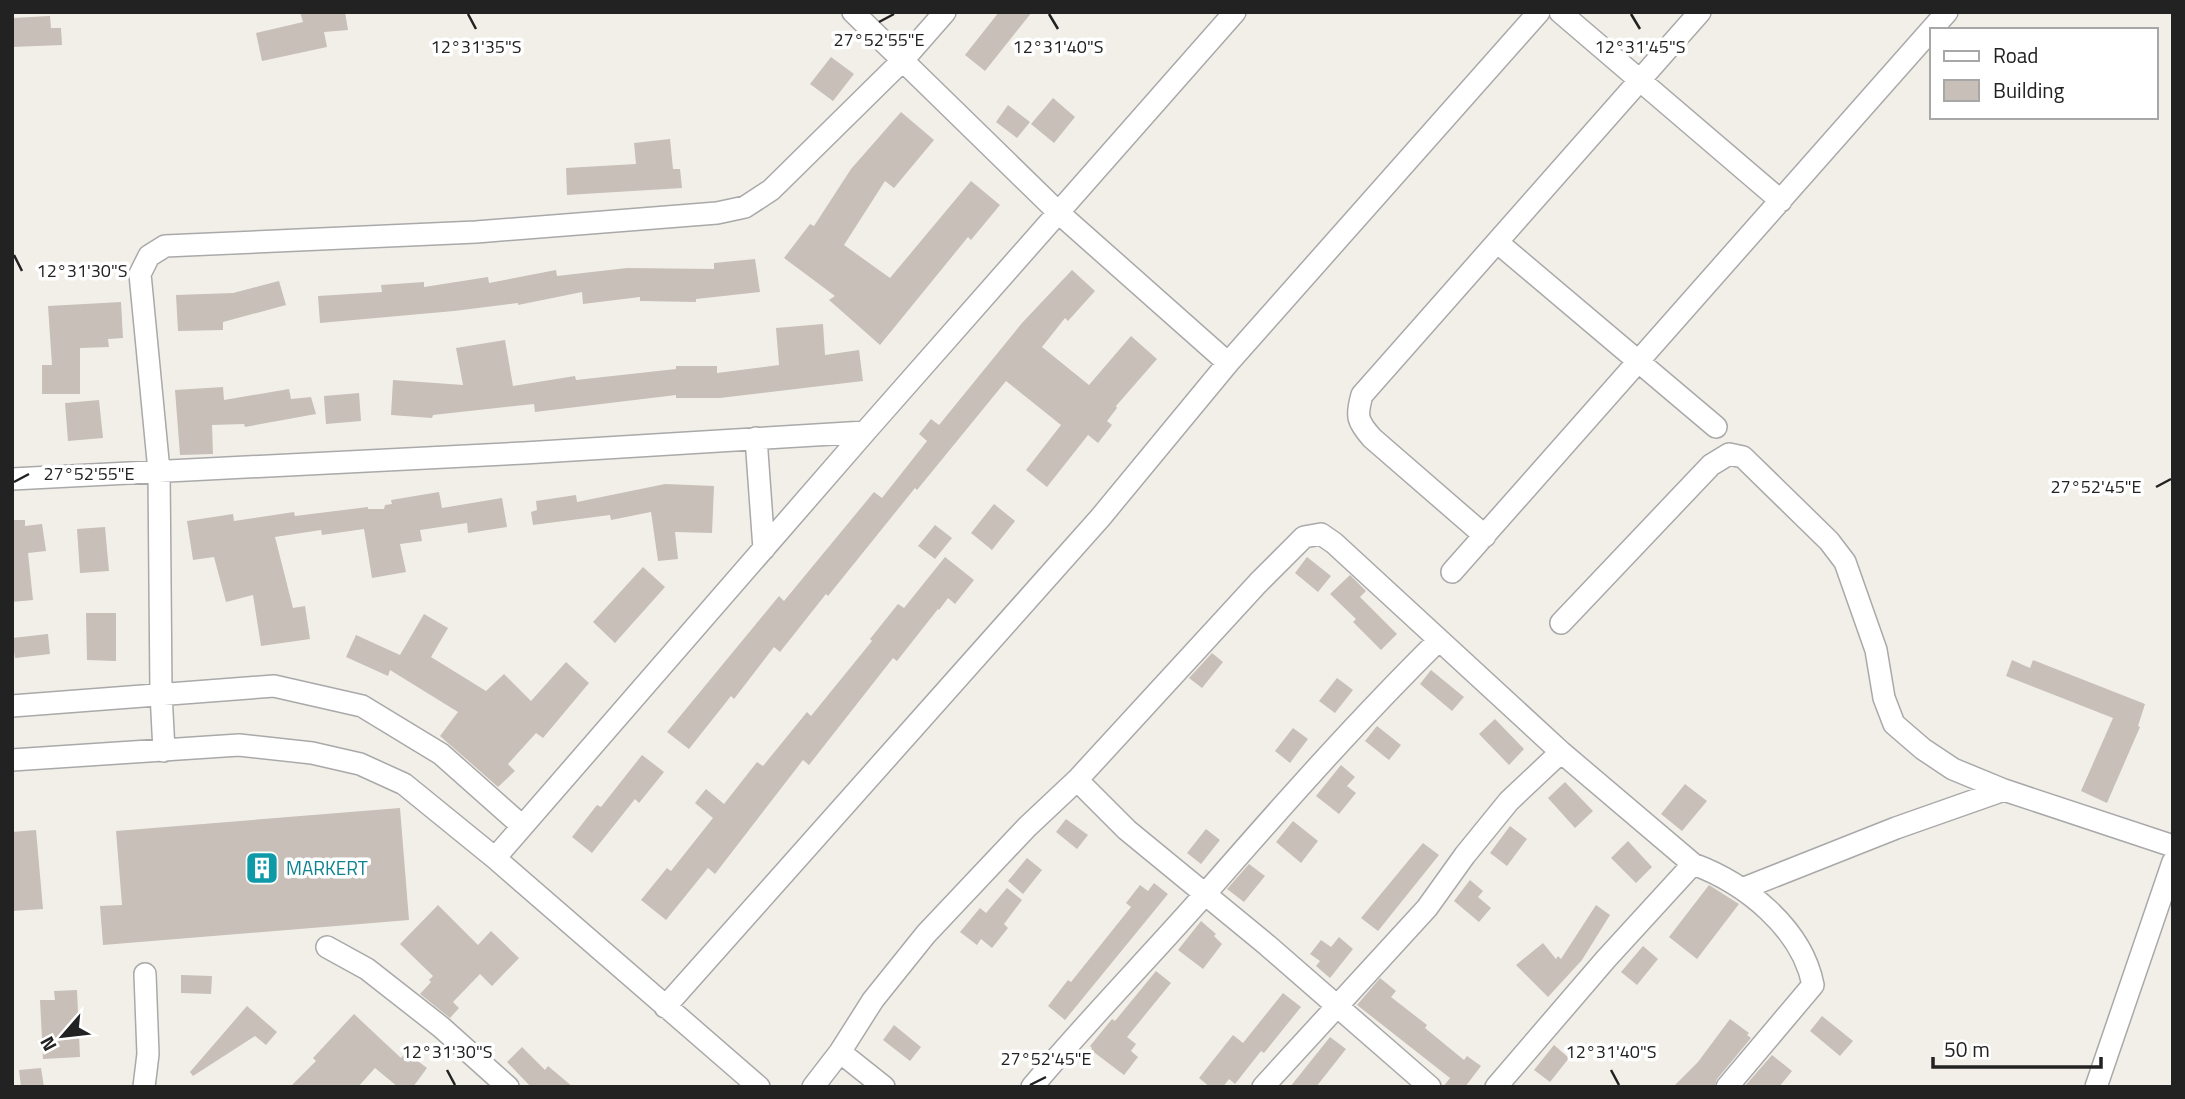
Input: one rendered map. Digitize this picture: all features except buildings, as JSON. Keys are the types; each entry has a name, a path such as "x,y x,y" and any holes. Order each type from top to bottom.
{"street":[{"path":"853,12 1059,214 1228,363"},
{"path":"164,751 159,471 139,274 149,256 165,246 476,232 717,213 746,206 771,190 903,60 945,12"},
{"path":"495,858 1235,12"},
{"path":"665,1007 1090,528 1228,363 1539,12"},
{"path":"1560,12 1781,201"},
{"path":"1485,536 1361,426 1357,412 1363,395 1700,12"},
{"path":"1933,28 1947,12"},
{"path":"1452,572 1930,31"},
{"path":"1497,242 1716,427"},
{"path":"12,479 524,453 865,432"},
{"path":"756,438 764,549"},
{"path":"1561,622 1711,465 1728,453 1743,457 1829,541 1845,562 1875,650 1884,698 1894,724 1923,749 1953,769 2004,790 2173,846"},
{"path":"813,1087 840,1052 873,1000 926,934 1027,827 1077,780 1258,583 1304,537 1321,534 1334,542 1561,752 1693,864 1717,873 1742,889 1768,912 1801,950 1813,985 1727,1087"},
{"path":"1032,1087 1083,1026 1205,895 1243,849 1392,686 1439,640"},
{"path":"12,706 274,686 362,706 441,754 522,825"},
{"path":"12,760 239,745 312,753 360,764 404,784 495,858 760,1087"},
{"path":"1263,1087 1427,908 1509,801 1561,752"},
{"path":"1077,780 1127,831 1267,945 1430,1087"},
{"path":"1742,889 1896,828 2004,790"},
{"path":"2095,1087 2173,862"},
{"path":"1496,1087 1606,959 1693,864"},
{"path":"327,947 367,969 441,1027 508,1087"},
{"path":"144,1087 148,1054 145,974"},
{"path":"840,1052 884,1087"}],"place":[{"name":"MARKERT","path":"262,868"}]}
